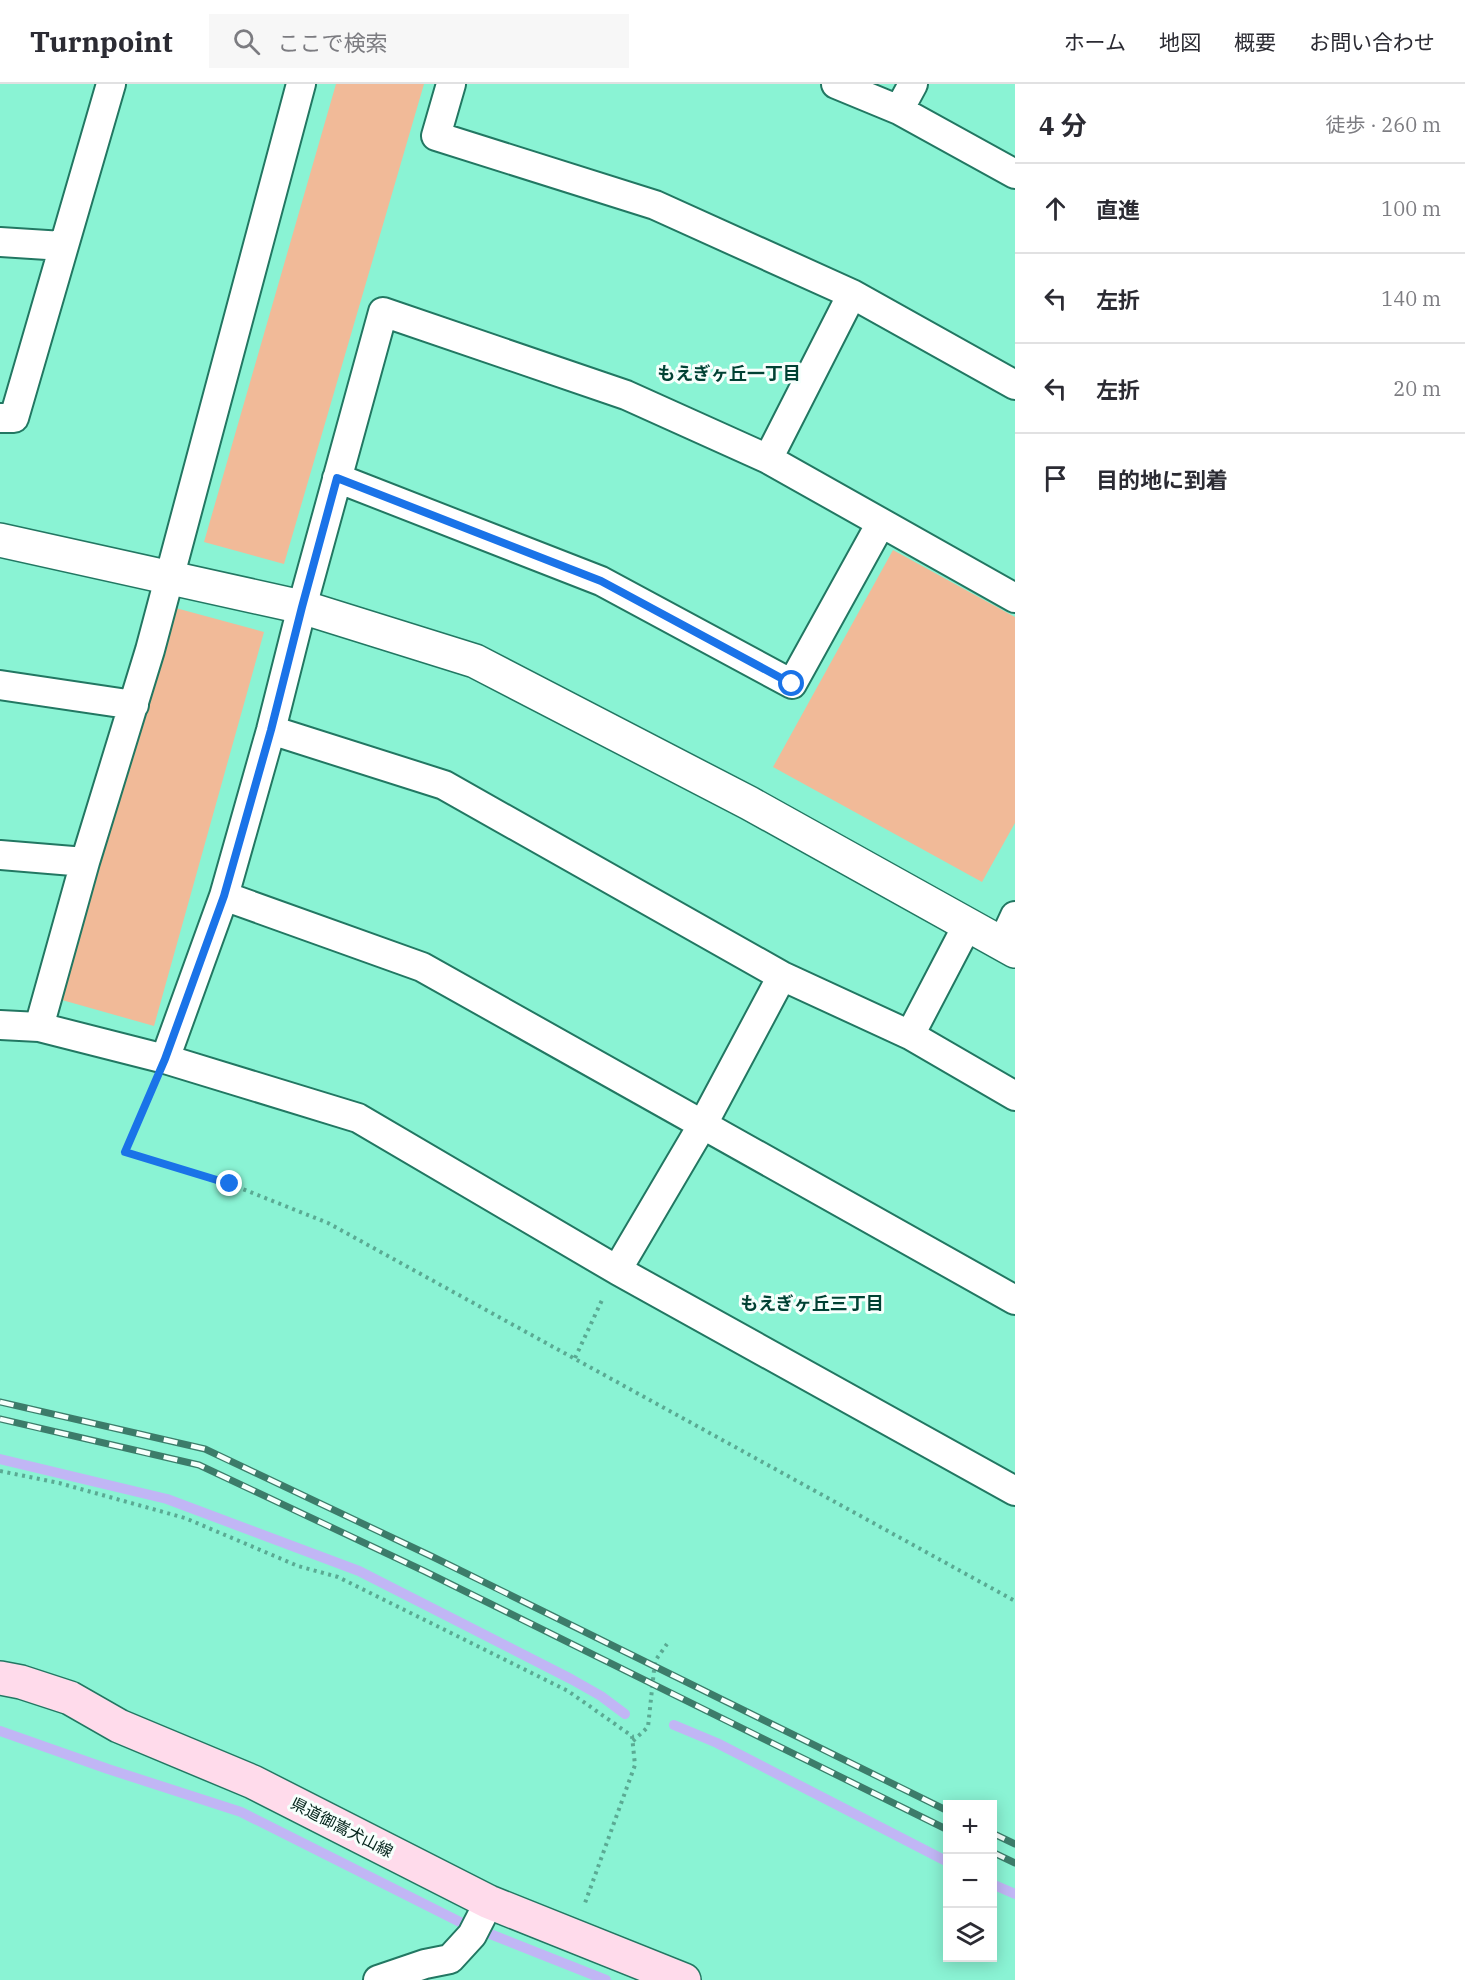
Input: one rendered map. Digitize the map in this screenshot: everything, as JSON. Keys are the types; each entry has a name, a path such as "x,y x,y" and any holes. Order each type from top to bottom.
{"main road":[{"name":"県道御嵩犬山線","path":"0,1678 21,1682 70,1698 119,1726 253,1782 488,1905 573,1935 684,1980"}],"street":[{"path":"0,418 14,418 111,84"},
{"path":"39,1027 171,577 301,84"},
{"path":"451,84 436,136 655,206 852,294 1015,385"},
{"path":"836,84 898,110 1015,174"},
{"path":"898,110 913,84"},
{"path":"0,242 63,246"},
{"path":"768,459 852,294"},
{"path":"165,1059 224,896 383,312 626,394 768,459 1015,598"},
{"path":"337,478 601,581 792,684 881,523"},
{"path":"0,540 302,607 475,661 749,803 967,926 1011,937"},
{"path":"0,685 134,705"},
{"path":"271,730 444,785 782,976 910,1035 1015,1096"},
{"path":"0,855 86,862"},
{"path":"224,896 422,967 1015,1300"},
{"path":"910,1035 967,926"},
{"path":"617,1270 703,1124 782,976"},
{"path":"0,1025 39,1027 165,1059 358,1118 617,1270 1015,1491"},
{"path":"378,1980 407,1969 450,1959 471,1935 488,1905"}],"path":[{"path":"165,1059 125,1152 230,1184 328,1222 1015,1601"},
{"path":"575,1358 602,1299"},
{"path":"0,1471 59,1483 185,1518 298,1566 338,1577 568,1691 632,1736 635,1765 573,1935"},
{"path":"632,1742 648,1727 655,1661 667,1644"}],"shaded area":[{"path":"336,84 424,84 284,564 204,542"},
{"path":"893,550 1015,617 1015,823 982,882 773,767"},
{"path":"172,607 264,632 154,1026 62,1000"}],"waterway":[{"path":"0,1459 167,1499 359,1571 571,1679 601,1696 625,1714"},
{"path":"674,1725 717,1743 943,1859"},
{"path":"0,1731 241,1812 460,1922 606,1980"},
{"path":"997,1886 1015,1894"}],"railway":[{"path":"0,1402 205,1449 431,1556 943,1809"},
{"path":"0,1419 199,1465 424,1571 943,1828"},
{"path":"997,1835 1015,1844"},
{"path":"996,1854 1015,1863"}],"district":[{"name":"もえぎヶ丘一丁目","path":"729,373"},
{"name":"もえぎヶ丘三丁目","path":"812,1303"}],"route":[{"path":"230,1184 125,1152 165,1059 224,896 271,730 337,478 601,581 792,684"}]}
